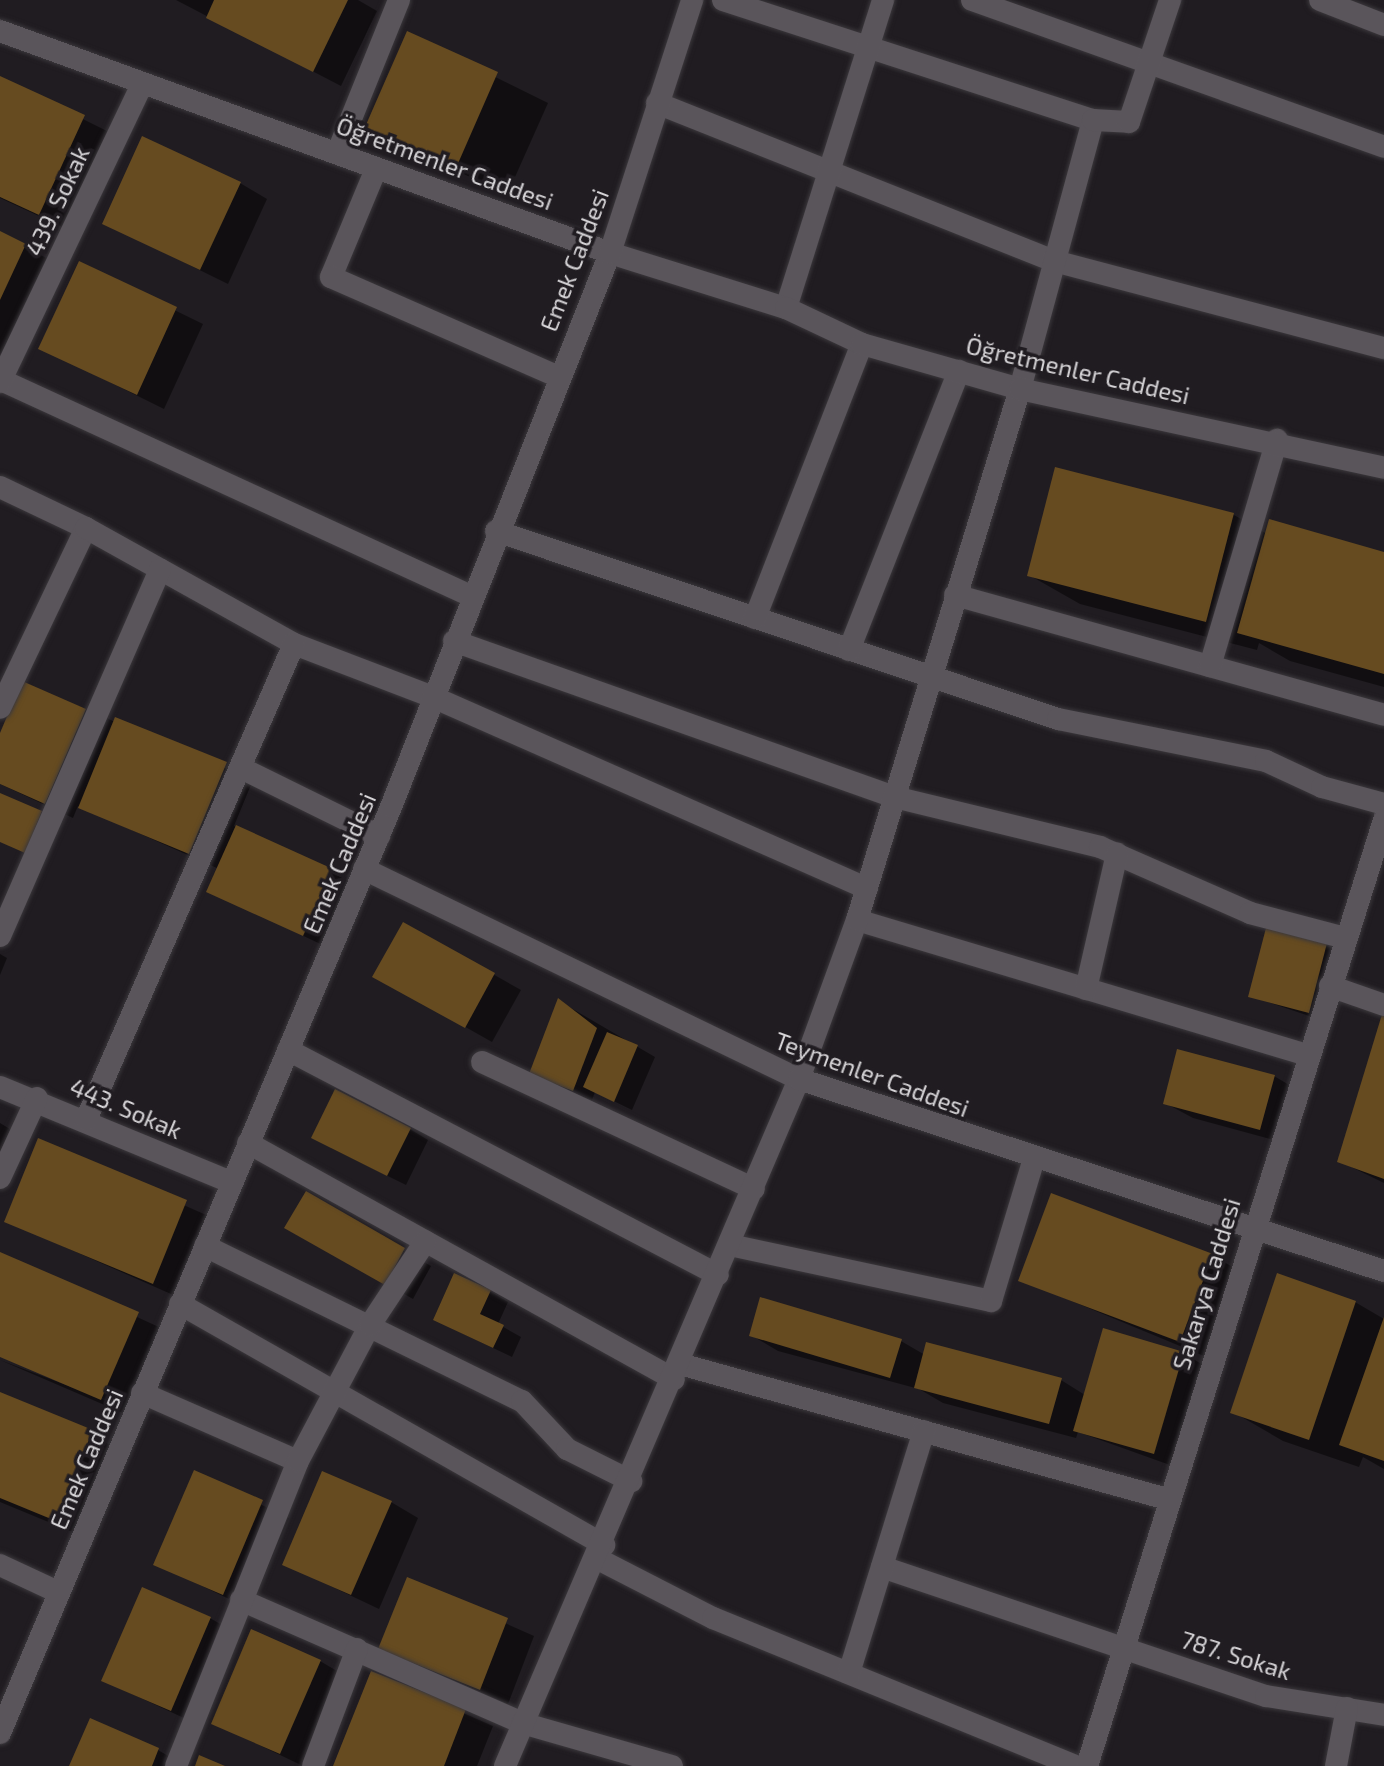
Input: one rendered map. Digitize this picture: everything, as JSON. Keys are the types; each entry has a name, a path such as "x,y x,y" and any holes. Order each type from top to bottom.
{"street":[{"name":"Emek Caddesi","path":"0,1733 379,836 556,376 610,253 692,0"},
{"path":"723,0 1093,120 1129,122 1170,0"},
{"path":"786,308 883,0"},
{"path":"972,0 1384,147"},
{"path":"1320,0 1375,14"},
{"path":"338,151 402,1"},
{"name":"Öğretmenler Caddesi","path":"0,31 141,87 338,151 376,169 610,253 786,308 862,344 1020,389 1277,440 1384,468"},
{"name":"439. Sokak","path":"0,381 141,87"},
{"path":"657,103 1054,261 1384,348"},
{"path":"505,1766 601,1552 754,1189 799,1079 857,920 1020,389 1093,120"},
{"path":"376,169 331,277 556,376"},
{"path":"755,618 862,344"},
{"path":"849,650 959,371"},
{"path":"0,381 471,596"},
{"path":"1210,666 1277,440"},
{"path":"0,487 86,528 294,644 433,697 867,888"},
{"path":"0,708 86,528"},
{"path":"496,531 1071,722 1266,761 1322,787 1384,804"},
{"path":"0,936 160,569"},
{"path":"955,595 1384,715"},
{"path":"454,641 894,797 1117,854 1250,913 1345,938"},
{"path":"86,1120 294,644"},
{"path":"241,768 379,836"},
{"name":"Sakarya Caddesi","path":"1087,1766 1252,1225 1384,820"},
{"path":"1086,989 1117,854"},
{"name":"Teymenler Caddesi","path":"364,869 799,1079 1034,1159 1252,1225 1384,1271"},
{"path":"857,920 1307,1055"},
{"path":"1330,986 1384,1005"},
{"path":"288,1050 718,1275"},
{"path":"482,1062 754,1189"},
{"name":"443. Sokak","path":"0,1087 37,1098 231,1182"},
{"path":"0,1178 37,1098"},
{"path":"248,1143 425,1242 677,1372 924,1431 1167,1499"},
{"path":"730,1245 991,1301 1034,1159"},
{"path":"176,1766 298,1461 370,1325 425,1242"},
{"path":"205,1246 522,1401 567,1449 631,1481"},
{"path":"180,1304 333,1391 713,1618 1076,1766"},
{"path":"142,1393 298,1461"},
{"path":"849,1673 924,1431"},
{"path":"0,1565 58,1592"},
{"name":"787. Sokak","path":"882,1567 1122,1645 1266,1696 1384,1715"},
{"path":"241,1600 522,1723 672,1766"},
{"path":"313,1766 357,1649"},
{"path":"1336,1766 1347,1708"}],"building":[{"path":"214,0 348,0 313,72 206,18"},
{"path":"407,31 498,72 456,168 365,127"},
{"path":"0,76 85,115 39,215 0,197"},
{"path":"142,136 241,182 200,270 102,224"},
{"path":"0,231 26,244 0,300"},
{"path":"79,261 177,307 137,395 38,349"},
{"path":"1055,467 1234,513 1206,622 1027,576"},
{"path":"1269,519 1384,552 1384,674 1237,633"},
{"path":"22,681 86,709 45,804 0,784 0,733"},
{"path":"115,717 227,762 189,854 78,808"},
{"path":"0,793 42,811 25,853 0,842"},
{"path":"236,825 333,869 303,936 206,892"},
{"path":"403,922 495,973 465,1028 372,977"},
{"path":"1266,928 1327,943 1309,1013 1248,997"},
{"path":"558,998 597,1028 573,1091 529,1074"},
{"path":"1384,1011 1384,1179 1337,1162"},
{"path":"607,1032 638,1045 614,1102 583,1087"},
{"path":"1177,1049 1275,1075 1260,1130 1163,1104"},
{"path":"335,1089 411,1128 387,1176 311,1138"},
{"path":"38,1138 187,1200 153,1284 4,1222"},
{"path":"306,1191 405,1248 385,1285 284,1228"},
{"path":"1051,1193 1213,1254 1180,1342 1018,1281"},
{"path":"0,1252 139,1312 101,1400 0,1357"},
{"path":"454,1273 491,1290 480,1314 504,1325 493,1348 433,1320"},
{"path":"1277,1273 1356,1301 1309,1440 1230,1413"},
{"path":"760,1297 902,1339 890,1378 749,1336"},
{"path":"1384,1317 1384,1461 1339,1445"},
{"path":"1103,1328 1184,1352 1154,1454 1073,1431"},
{"path":"926,1342 1062,1378 1049,1424 914,1388"},
{"path":"0,1392 93,1430 56,1521 0,1498"},
{"path":"194,1470 263,1500 223,1595 153,1565"},
{"path":"322,1471 392,1501 351,1595 282,1565"},
{"path":"407,1577 508,1618 480,1690 378,1649"},
{"path":"142,1587 211,1617 171,1711 101,1681"},
{"path":"251,1629 321,1660 280,1754 211,1724"},
{"path":"371,1671 466,1709 444,1766 333,1766"},
{"path":"90,1718 159,1748 152,1766 69,1766"},
{"path":"199,1755 225,1766 195,1766"}]}
